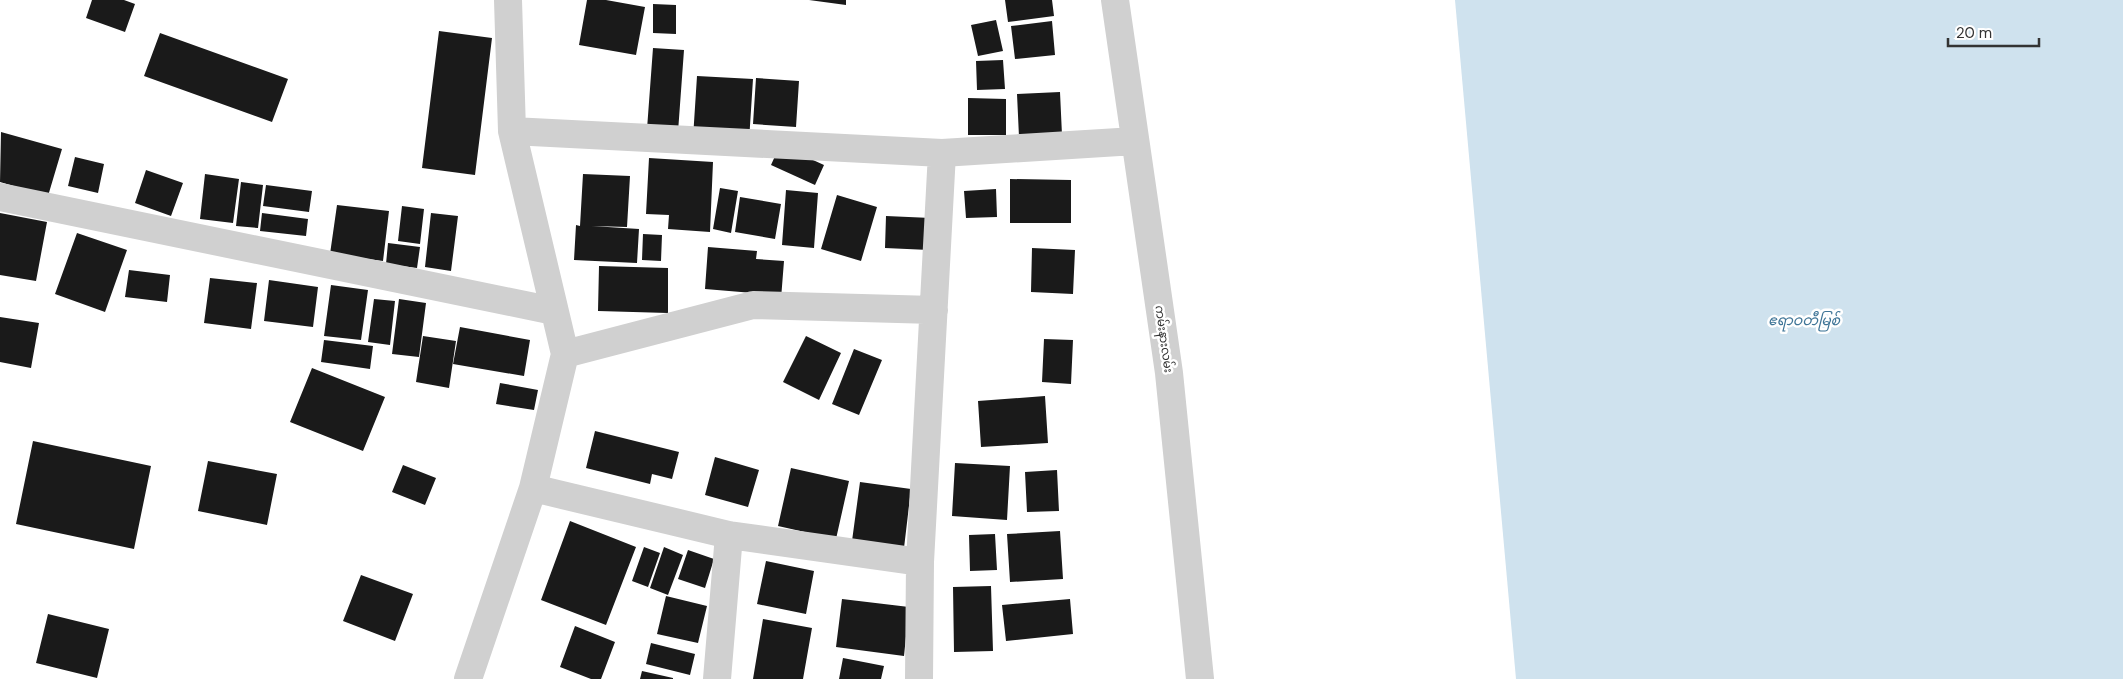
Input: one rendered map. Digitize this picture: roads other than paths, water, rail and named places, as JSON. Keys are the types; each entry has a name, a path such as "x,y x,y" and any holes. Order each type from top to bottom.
{"street":[{"path":"468,679 532,488 564,354 512,131 508,0"},
{"name":"ကမ်းနားလမ်း","path":"1115,0 1169,374 1200,679"},
{"path":"512,131 942,153 1135,141"},
{"path":"919,679 920,562 942,153"},
{"path":"0,198 554,311"},
{"path":"564,354 753,305 934,310"},
{"path":"532,488 729,535 920,562"},
{"path":"717,679 729,535"}],"water":[{"name":"ဧရာဝတီမြစ်","path":"1455,0 2123,0 2123,679 1516,679"}]}
